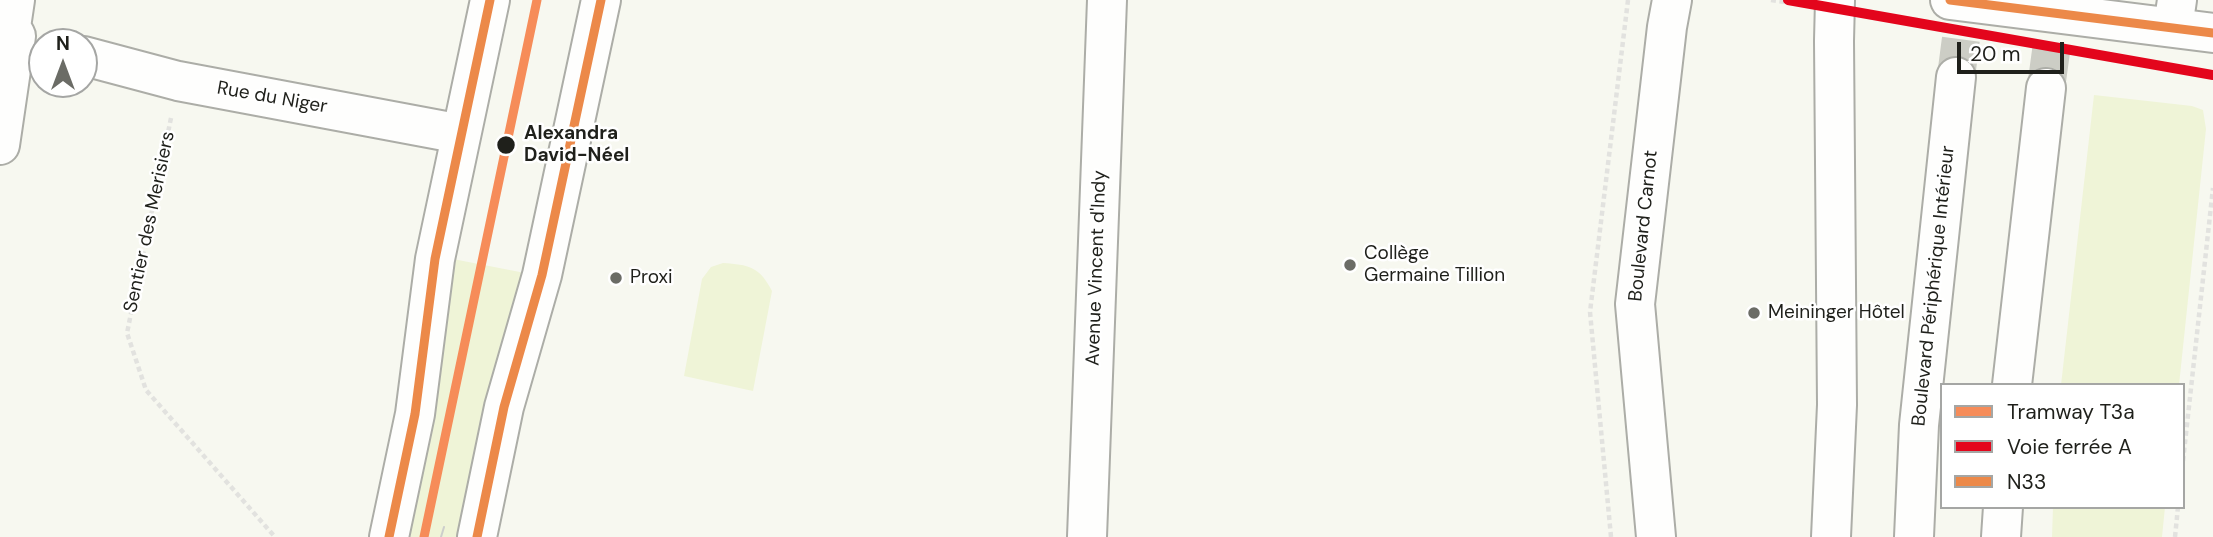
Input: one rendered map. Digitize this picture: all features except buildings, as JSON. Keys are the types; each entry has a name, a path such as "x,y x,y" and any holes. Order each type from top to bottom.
{"main road":[{"path":"389,537 415,414 435,258 489,0"},
{"path":"477,537 504,407 542,275 601,0"},
{"name":"Avenue Vincent d'Indy","path":"1087,537 1107,0"},
{"name":"Boulevard Carnot","path":"1656,537 1635,304 1672,0"},
{"path":"1831,537 1837,405 1835,0"},
{"path":"1950,0 2175,14 2213,33"},
{"path":"0,145 24,27"},
{"name":"Rue du Niger","path":"98,60 178,81 461,134"},
{"name":"Boulevard Périphérique Intérieur","path":"1914,537 1919,425 1956,77"},
{"path":"2012,383 2046,89"},
{"path":"2001,537 2003,509"}],"path":[{"path":"1625,22 1628,0"},
{"path":"1771,0 1794,3"},
{"name":"Sentier des Merisiers","path":"173,107 127,333 146,390 275,537"},
{"path":"2185,443 2213,188"},
{"path":"2175,537 2178,509"}],"green space":[{"path":"2094,95 2192,106 2203,110 2206,129 2179,383 2061,383"},
{"path":"453,259 525,273 462,537 406,537"},
{"path":"723,263 752,268 763,276 772,291 753,391 684,376 702,279 711,267"},
{"path":"2053,509 2165,509 2162,537 2052,537"}],"tunnel":[{"path":"1956,77 1966,0"},
{"path":"2046,88 2058,0"}],"tram line":[{"name":"T3a","path":"424,537 537,0"},
{"path":"441,537 444,527"}],"rail line":[{"name":"A","path":"1788,0 2213,75"}],"transit line":[{"name":"N33","path":"389,537 415,414 435,259 490,0"},
{"name":"N33","path":"477,537 504,407 542,275 601,0"},
{"name":"N33","path":"1950,0 2213,33"}],"place":[{"name":"Alexandra David-Néel","path":"506,145"},
{"name":"Collège Germaine Tillion","path":"1350,265"},
{"name":"Proxi","path":"616,278"},
{"name":"Meininger Hôtel","path":"1754,313"}]}
